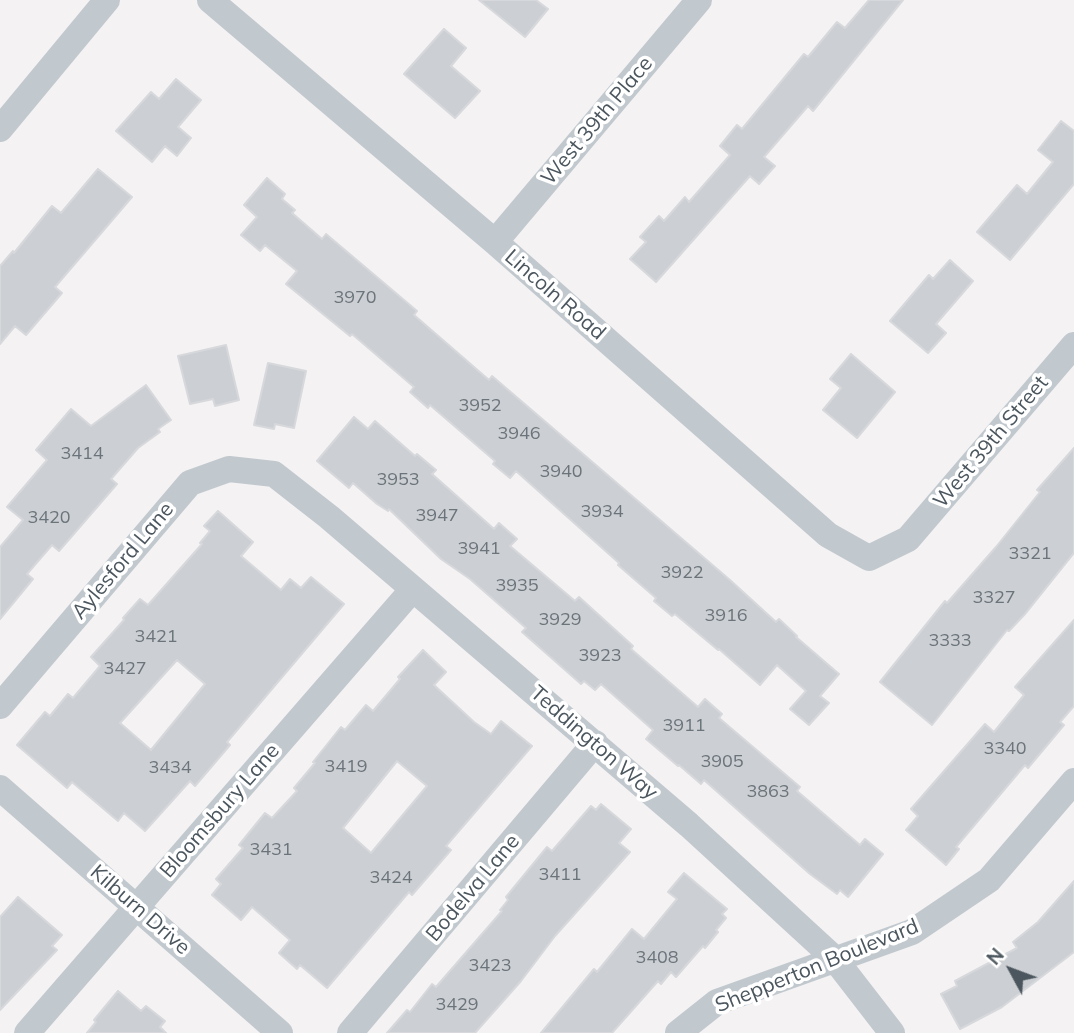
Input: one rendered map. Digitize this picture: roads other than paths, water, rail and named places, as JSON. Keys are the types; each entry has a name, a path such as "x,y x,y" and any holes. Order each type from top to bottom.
{"street":[{"path":"0,129 107,0"},
{"name":"Lincoln Road","path":"209,0 495,242 828,536 869,558 908,539"},
{"name":"West 39th Place","path":"495,242 699,0"},
{"name":"West 39th Street","path":"908,539 1074,345"},
{"name":"Aylesford Lane","path":"0,706 190,483 229,469 274,474"},
{"name":"Teddington Way","path":"274,474 329,517 689,825 834,958 892,1033"},
{"name":"Bloomsbury Lane","path":"27,1033 413,589"},
{"name":"Bodelva Lane","path":"350,1033 595,743"},
{"name":"Shepperton Boulevard","path":"678,1033 717,1002 912,932 989,880 1074,781"},
{"name":"Kilburn Drive","path":"0,788 280,1033"}]}
